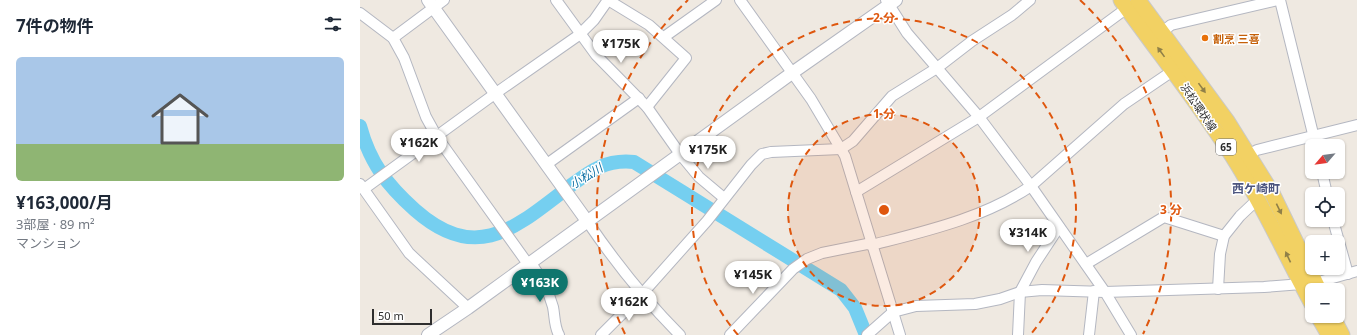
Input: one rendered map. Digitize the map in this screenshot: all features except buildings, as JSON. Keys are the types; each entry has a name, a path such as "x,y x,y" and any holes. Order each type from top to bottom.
{"main road":[{"name":"浜松環状線","path":"1129,3 1162,32 1227,122 1272,193 1310,283"},
{"name":"浜松環状線","path":"1129,3 1238,165 1275,229 1309,283"},
{"path":"1322,323 1329,335"},
{"path":"1336,323 1342,335"}],"street":[{"path":"393,38 431,4 444,0"},
{"path":"556,0 596,55 647,107 680,154 699,178 721,201"},
{"path":"468,308 409,253 362,187 375,182 496,93 580,35 608,0 649,25 686,58 647,107"},
{"path":"664,37 716,0"},
{"path":"740,0 792,73 845,156 900,335"},
{"path":"601,335 642,294 762,154 771,152 841,149 853,141 892,96 908,84 937,68 972,41 1012,15 1030,0"},
{"path":"1162,32 1171,25 1279,0 1315,139"},
{"path":"428,335 468,308 890,2 907,33 979,117 1030,186 1105,292 1131,335"},
{"path":"856,192 979,117 1129,3"},
{"path":"431,4 547,164 614,260 642,294 680,335"},
{"path":"360,13 393,38 404,58 426,117 437,137 509,237 543,280 548,292 556,329 559,335"},
{"path":"730,335 793,269 807,259 822,253 867,244 872,245 914,234 981,213 1015,196 1030,186 1124,104 1174,70"},
{"path":"547,164 639,98"},
{"path":"1248,155 1257,150 1357,125"},
{"path":"1218,289 1220,254 1224,236 1240,216 1258,199"},
{"path":"1086,264 1164,217 1224,236"},
{"path":"1018,335 1020,292 1036,262 1059,227"},
{"path":"1320,283 1352,273 1336,227"},
{"path":"867,335 894,312 916,306 975,304 1020,292 1042,290 1105,292 1305,286"},
{"path":"1089,335 1094,292"}],"waterway":[{"name":"小松川","path":"360,126 374,162 396,192 415,210 437,226 456,235 475,237 493,235 511,228 547,204 582,177 597,168 614,163 634,162 841,290 855,308 866,335"}],"place":[{"name":"割烹 三喜","path":"1205,38"}],"district":[{"name":"西ケ崎町","path":"1256,188"}]}
